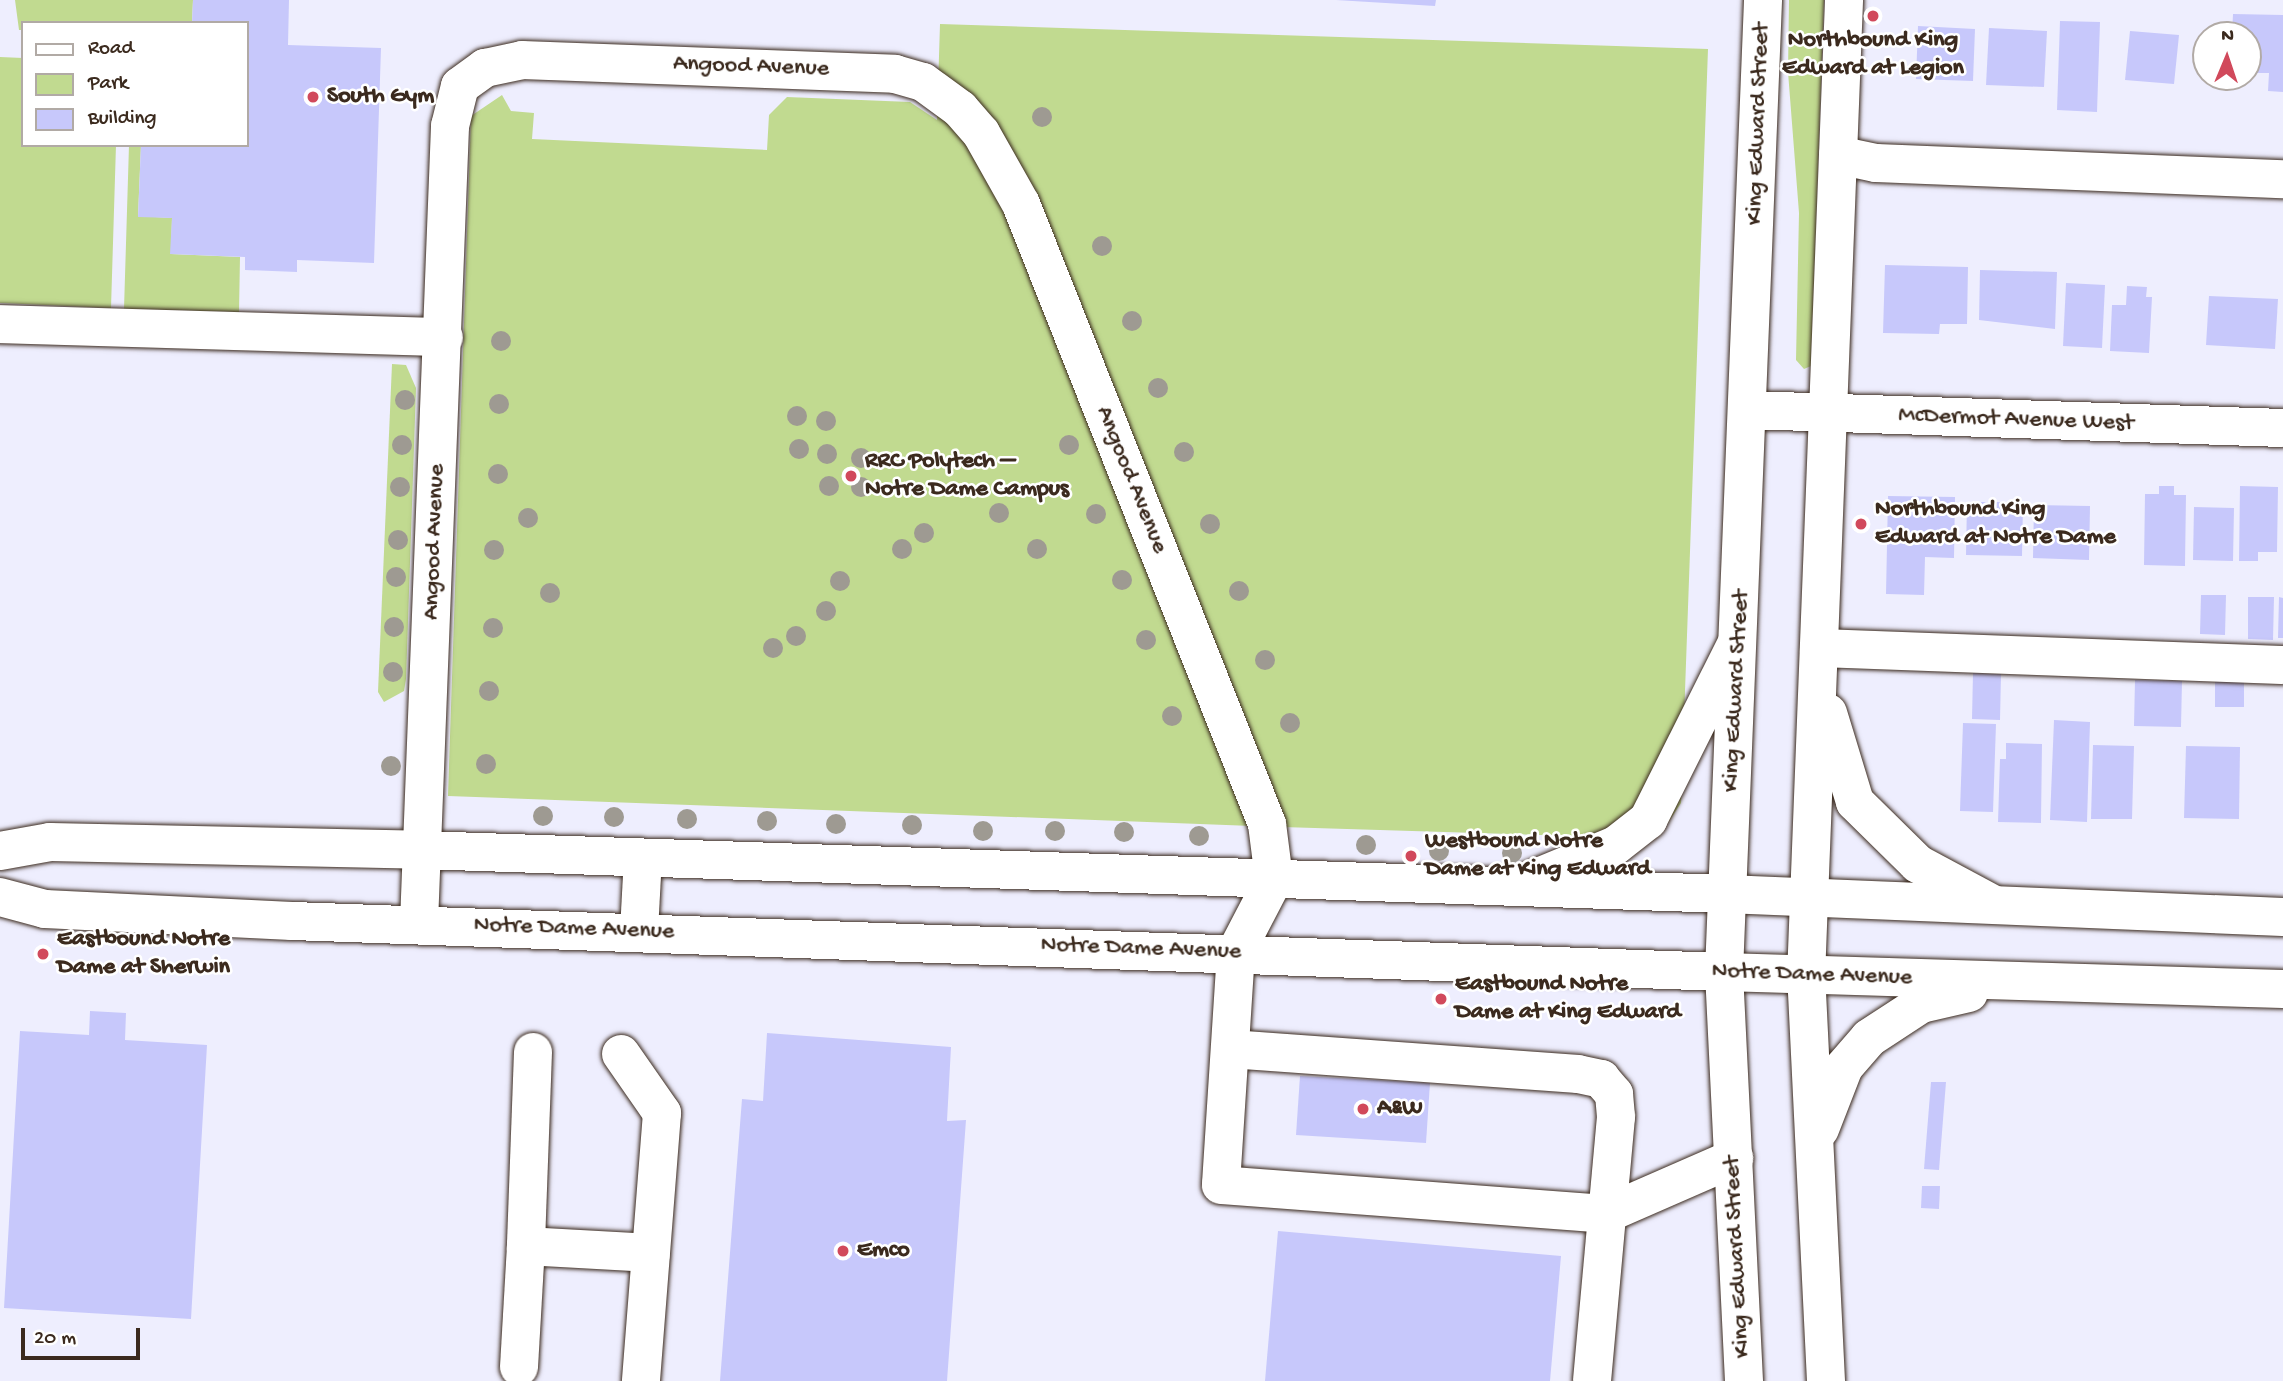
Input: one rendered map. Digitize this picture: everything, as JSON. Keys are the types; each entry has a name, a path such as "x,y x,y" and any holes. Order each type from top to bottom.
{"street":[{"name":"King Edward Street","path":"1744,1381 1724,972 1741,635 1763,0"},
{"path":"1826,1381 1806,977 1807,898 1819,660 1844,0"},
{"name":"Angood Avenue","path":"419,923 453,103 460,86 485,68 522,60 870,70 923,82 945,95 981,132 1021,204 1267,824 1274,879"},
{"path":"1838,155 1875,163 2283,179"},
{"path":"0,324 444,337"},
{"name":"McDermot Avenue West","path":"1749,410 2283,428"},
{"path":"1514,887 1616,845 1648,820 1741,635"},
{"path":"1819,660 2283,665"},
{"path":"1819,660 1838,756 1855,802 1918,864 2000,908"},
{"path":"0,851 50,842 421,850 1726,894 2000,908 2283,917"},
{"path":"639,931 643,858"},
{"path":"1274,879 1236,952 1221,1185 1606,1214 1734,1158"},
{"name":"Notre Dame Avenue","path":"0,897 45,909 1236,952 1806,977 2022,980 2283,989"},
{"path":"1815,1141 1843,1067 1869,1038 1921,1004 2022,980"},
{"path":"1230,1049 1578,1074 1601,1079 1614,1094 1616,1117 1592,1381"},
{"path":"519,1367 533,1052"},
{"path":"621,1054 662,1113 641,1381"},
{"path":"526,1246 651,1253"}],"green space":[{"path":"15,0 193,0 192,21 21,21 19,30"},
{"path":"1789,0 1824,0 1811,366 1804,369 1796,360 1799,213 1788,72"},
{"name":"RRC Polytech – Notre Dame Campus","path":"940,24 1708,49 1681,803 1660,835 1642,838 1282,827 448,796 471,116 502,95 511,111 534,113 532,139 767,150 769,115 787,97 910,102 937,120"},
{"path":"0,57 21,58 21,147 116,147 111,308 0,303"},
{"path":"129,147 141,147 138,216 172,218 171,254 240,257 239,312 124,309"},
{"path":"392,364 406,365 416,388 406,679 404,691 384,702 378,692"}],"building":[{"name":"South Gym","path":"193,0 289,0 288,45 381,48 374,263 297,260 297,272 245,270 245,257 170,254 172,218 138,217 141,147 248,147 248,21 192,21"},
{"path":"1336,0 1436,0 1435,6"},
{"path":"2233,14 2283,15 2283,92 2268,91 2269,73 2262,73 2262,21 2233,21"},
{"path":"2060,21 2100,22 2097,112 2057,110"},
{"path":"1918,26 1975,29 1973,81 1916,79"},
{"path":"1989,28 2047,31 2044,87 1986,85"},
{"path":"2130,31 2179,35 2174,84 2125,80"},
{"path":"1885,265 1968,267 1967,324 1940,324 1939,334 1883,333"},
{"path":"1980,270 2057,272 2055,329 1979,320"},
{"path":"2066,283 2105,285 2102,348 2063,346"},
{"path":"2127,286 2147,287 2146,297 2152,297 2149,353 2110,351 2112,305 2126,305"},
{"path":"2209,296 2278,299 2275,349 2206,345"},
{"path":"2159,486 2174,486 2174,495 2186,495 2185,566 2144,565 2145,494 2159,494"},
{"path":"2240,486 2278,487 2277,552 2258,552 2258,561 2239,561"},
{"path":"1888,496 1955,497 1954,558 1925,557 1924,595 1886,594"},
{"path":"1967,502 2023,502 2022,556 1966,555"},
{"path":"2034,505 2090,506 2089,560 2033,558"},
{"path":"2194,507 2234,508 2233,561 2193,560"},
{"path":"2201,595 2226,595 2225,635 2200,634"},
{"path":"2248,597 2274,597 2273,640 2248,639"},
{"path":"2279,597 2283,598 2283,638 2278,638"},
{"path":"1973,673 2001,674 2000,720 1972,719"},
{"path":"2215,678 2244,678 2244,707 2215,707"},
{"path":"2135,680 2182,681 2181,727 2134,726"},
{"path":"2054,720 2090,722 2087,822 2050,820"},
{"path":"1963,723 1996,724 1993,812 1960,811"},
{"path":"2006,743 2042,744 2041,823 1998,822 2000,759 2006,759"},
{"path":"2093,745 2134,746 2132,819 2091,819"},
{"path":"2186,746 2240,747 2239,819 2184,818"},
{"path":"90,1011 126,1013 125,1040 207,1045 191,1319 4,1308 20,1031 89,1035"},
{"name":"Emco","path":"767,1033 951,1047 947,1121 966,1120 947,1381 720,1381 742,1099 763,1101"},
{"name":"A&W","path":"1300,1076 1430,1083 1426,1143 1296,1135"},
{"path":"1931,1082 1946,1082 1939,1170 1924,1169"},
{"path":"1922,1186 1940,1186 1939,1209 1921,1208"},
{"path":"1278,1231 1561,1256 1550,1381 1265,1381"}],"place":[{"name":"Northbound King Edward at Legion","path":"1873,16"},
{"name":"South Gym","path":"313,97"},
{"name":"RRC Polytech – Notre Dame Campus","path":"851,476"},
{"name":"Northbound King Edward at Notre Dame","path":"1861,524"},
{"name":"Westbound Notre Dame at King Edward","path":"1411,856"},
{"name":"Eastbound Notre Dame at Sherwin","path":"43,954"},
{"name":"Eastbound Notre Dame at King Edward","path":"1441,999"},
{"name":"A&W","path":"1363,1109"},
{"name":"Emco","path":"843,1251"}]}
